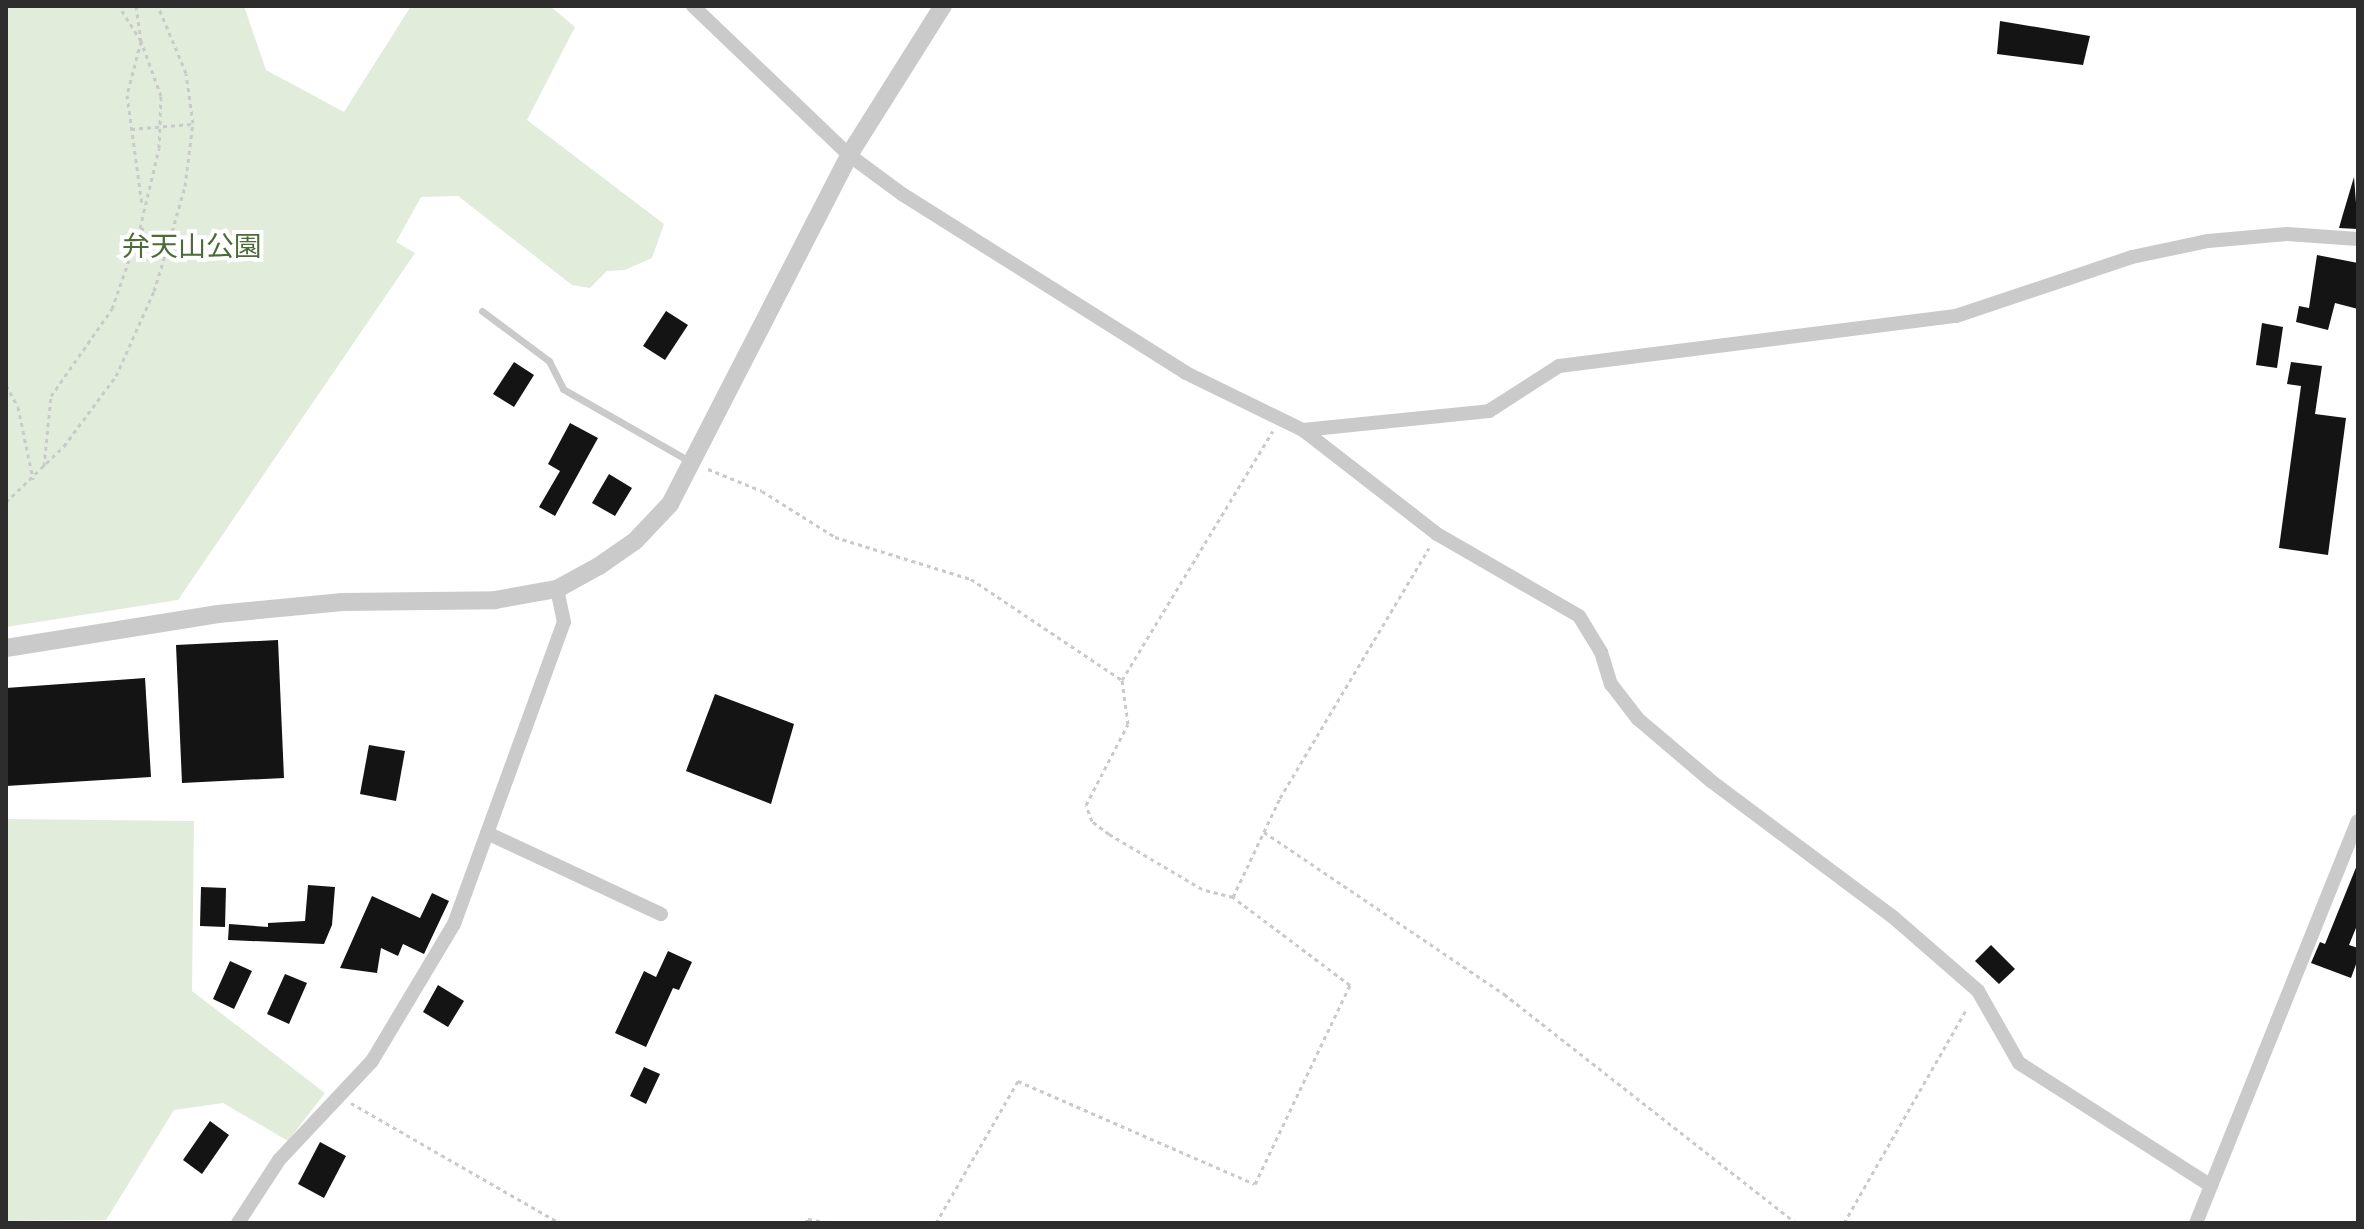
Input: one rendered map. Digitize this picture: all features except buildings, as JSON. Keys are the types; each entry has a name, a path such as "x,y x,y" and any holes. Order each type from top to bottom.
{"street":[{"path":"693,6 849,155 1058,297 1186,373 1279,421 1303,430 1437,534 1579,616 1601,652 1611,684 1638,719 1711,781 1893,917 1978,991 2019,1063 2211,1186"},
{"path":"6,648 218,614 342,602 495,600 557,589 635,541 670,504 695,464 849,155 943,6"},
{"path":"1303,430 1489,411 1559,366 1956,316 2132,257 2208,241 2287,234 2358,239"},
{"path":"238,1223 279,1160 372,1061 454,924 564,622 557,589"},
{"path":"2196,1223 2358,821"},
{"path":"487,833 661,914"}],"lane":[{"path":"482,311 549,361 563,389 695,464"}],"path":[{"path":"119,6 141,41 127,95 143,207"},
{"path":"44,467 51,396 112,309 140,228 161,126 161,96 141,41 136,6"},
{"path":"6,502 44,467 116,376 154,291 170,239 185,186 193,123 186,73 158,6"},
{"path":"131,129 193,123"},
{"path":"140,228 170,239"},
{"path":"6,385 18,407 33,479"},
{"path":"936,1223 1018,1081 1255,1184 1350,985 1233,897 1202,889 1092,821 1086,805 1128,724 1122,680 1279,421"},
{"path":"695,464 762,491 835,537 971,579 1122,680"},
{"path":"1233,897 1264,832 1437,534"},
{"path":"1264,832 1504,994 1796,1223"},
{"path":"1844,1223 1978,991"},
{"path":"340,1097 560,1223"},
{"path":"805,1223 808,1219 831,1223"}],"green space":[{"name":"弁天山公園","path":"6,6 244,6 266,70 344,112 411,6 550,6 575,27 527,120 664,224 652,258 625,270 607,271 590,288 572,285 458,196 421,197 396,242 415,253 178,600 6,627"},
{"path":"6,819 194,821 192,991 325,1093 288,1141 223,1103 174,1110 106,1220 6,1221"}]}
